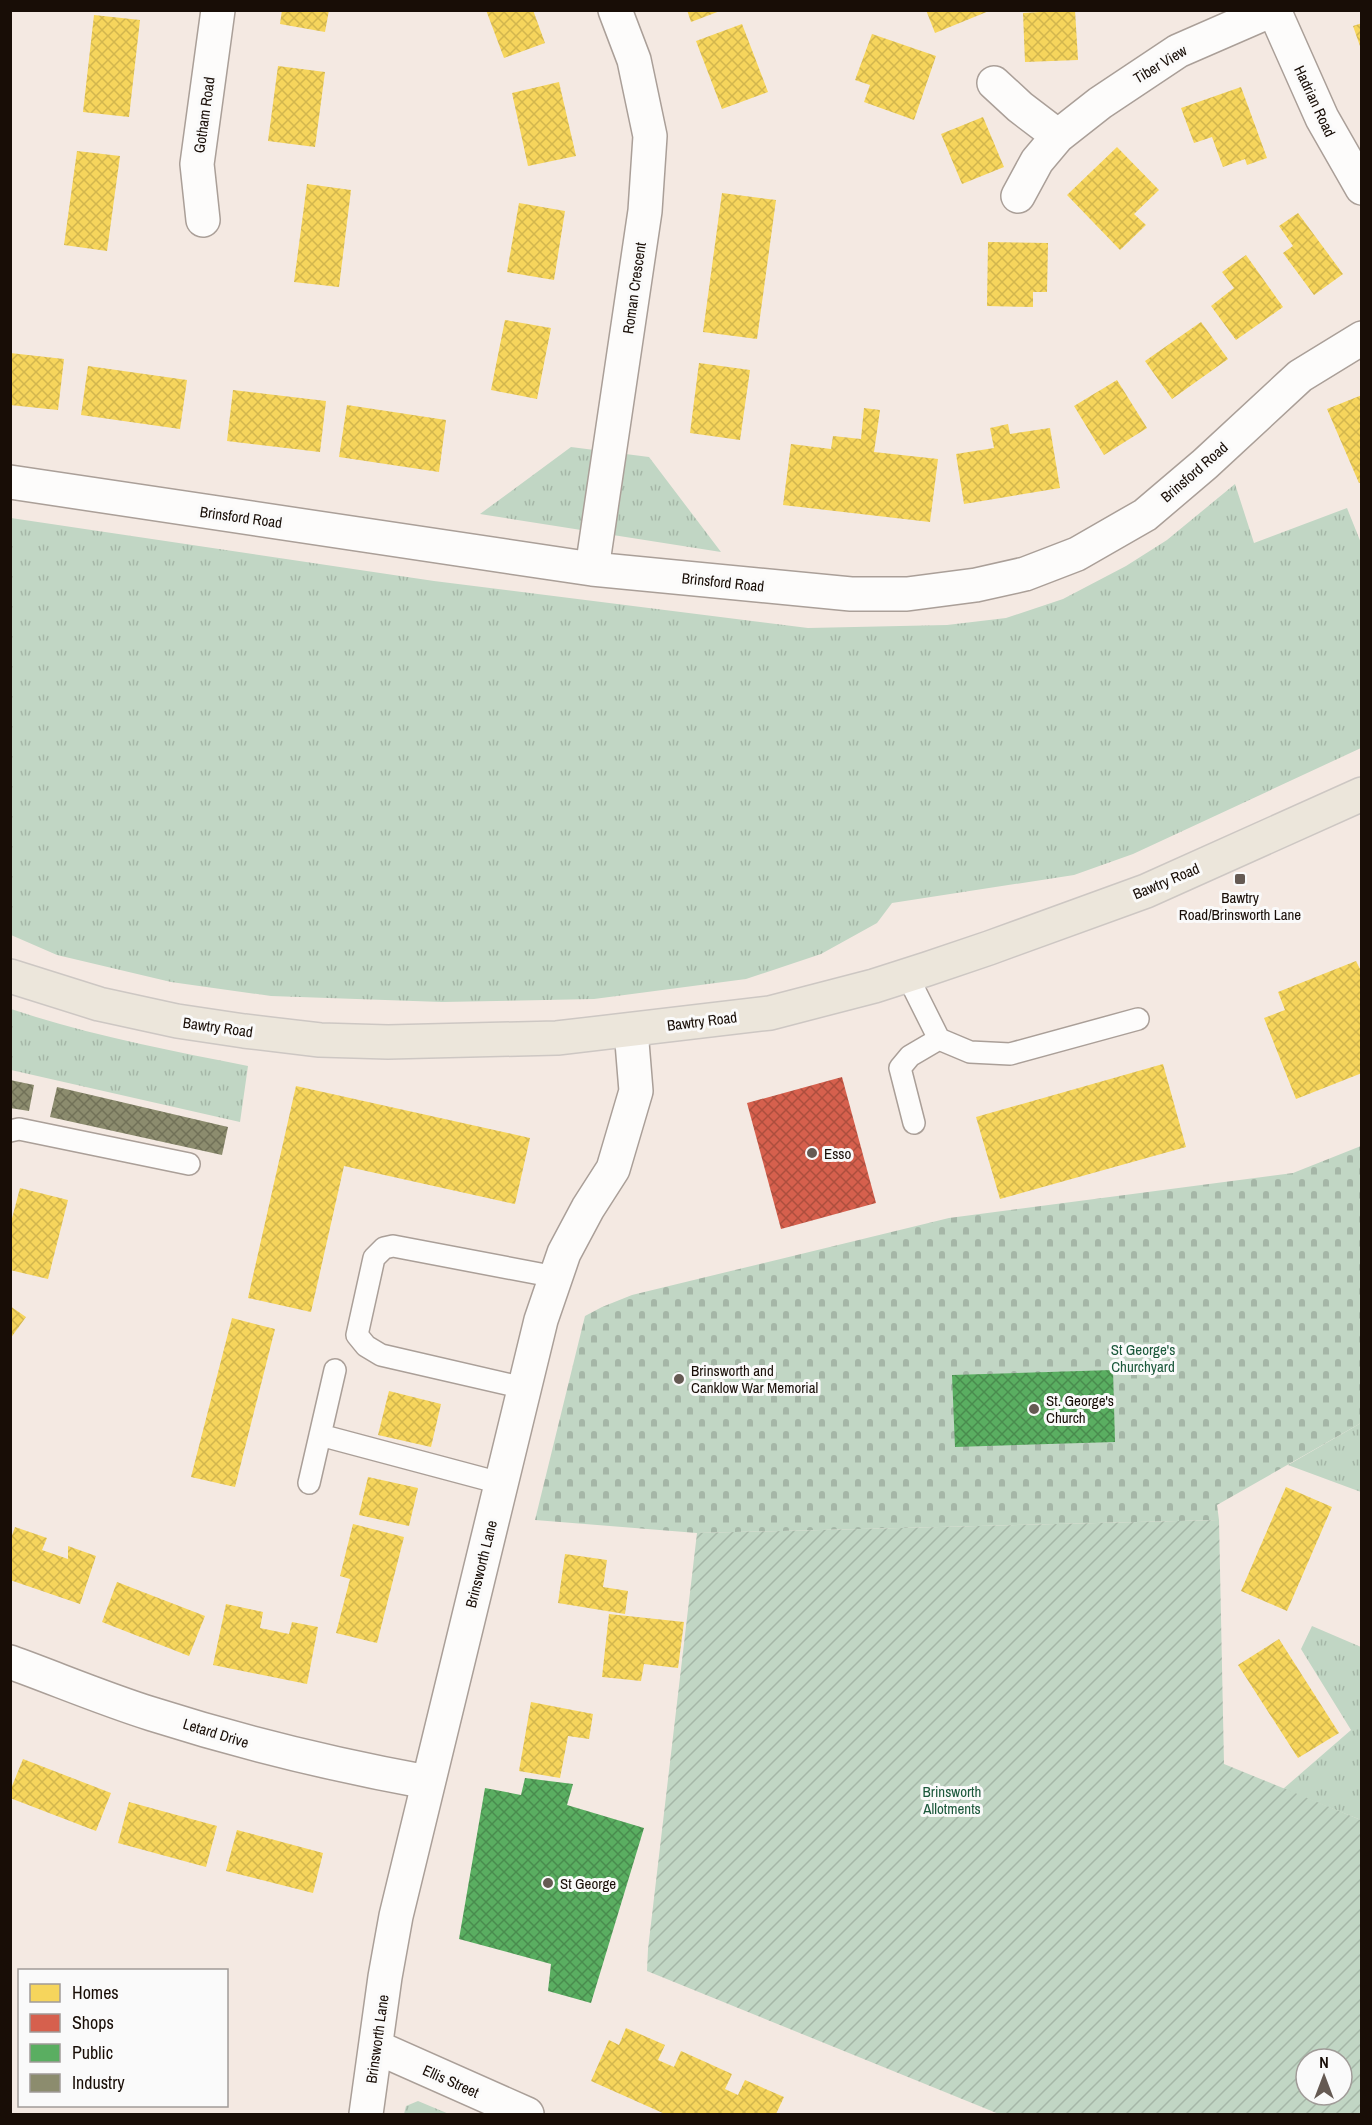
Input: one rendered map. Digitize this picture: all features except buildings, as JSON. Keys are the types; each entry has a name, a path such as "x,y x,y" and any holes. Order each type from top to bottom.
{"main road":[{"name":"Bawtry Road","path":"10,975 99,1004 177,1021 320,1040 388,1042 557,1038 770,1012 874,986 989,948 1146,891 1362,794"}],"street":[{"name":"Gotham Road","path":"203,220 197,164 218,10"},
{"name":"Roman Crescent","path":"592,569 645,211 650,136 634,60 615,10"},
{"name":"Tiber View","path":"1018,196 1037,161 1059,136 1100,103 1178,51 1273,10"},
{"name":"Hadrian Road","path":"1273,10 1322,118 1356,169"},
{"path":"994,83 1020,107 1059,136"},
{"name":"Brinsford Road","path":"10,482 592,569 851,594 907,594 976,585 1025,574 1077,554 1145,515 1205,464 1300,376 1362,338"},
{"name":"Brinsworth Lane","path":"366,2115 396,1916 500,1483 541,1320 564,1253 613,1168 636,1091 631,1030"},
{"name":"Letard Drive","path":"10,1662 150,1714 253,1745 427,1782"},
{"name":"Ellis Street","path":"376,2047 527,2115"}],"lane":[{"path":"907,975 939,1039 970,1052 1010,1054 1138,1019"},
{"path":"914,1123 900,1068 910,1056 939,1039"},
{"path":"10,1131 28,1131 189,1164"},
{"path":"524,1388 381,1355 366,1346 357,1335 374,1258 384,1248 393,1246 556,1277"},
{"path":"309,1483 335,1371"},
{"path":"320,1435 500,1483"}],"green space":[{"path":"571,447 649,457 721,552 480,514"},
{"path":"1235,484 1254,543 1347,508 1361,543 1361,748 1133,854 1074,875 892,903 877,923 821,954 746,979 594,999 442,1002 271,996 171,982 57,955 11,935 11,518 434,581 808,628 947,625 1006,618 1063,599 1126,566 1167,540"},
{"path":"11,1009 99,1034 248,1066 240,1122 11,1070"},
{"name":"St George's Churchyard","path":"1361,1146 1361,1423 1217,1505 1219,1520 697,1533 535,1520 585,1316 602,1307 632,1295 949,1218 1293,1173"},
{"path":"1361,1423 1361,1492 1288,1465"},
{"name":"Brinsworth Allotments","path":"1219,1520 1224,1764 1361,1820 1361,2114 999,2114 647,1971 697,1533"},
{"path":"1312,1626 1361,1647 1361,1820 1283,1789 1351,1730 1301,1649"},
{"path":"418,2101 449,2114 404,2114 406,2106"}],"place":[{"name":"Bawtry Road/Brinsworth Lane","path":"1240,879"},
{"name":"Esso","path":"812,1153"},
{"name":"Brinsworth and Canklow War Memorial","path":"679,1379"},
{"name":"St. George's Church","path":"1034,1409"},
{"name":"St George","path":"548,1883"}]}
